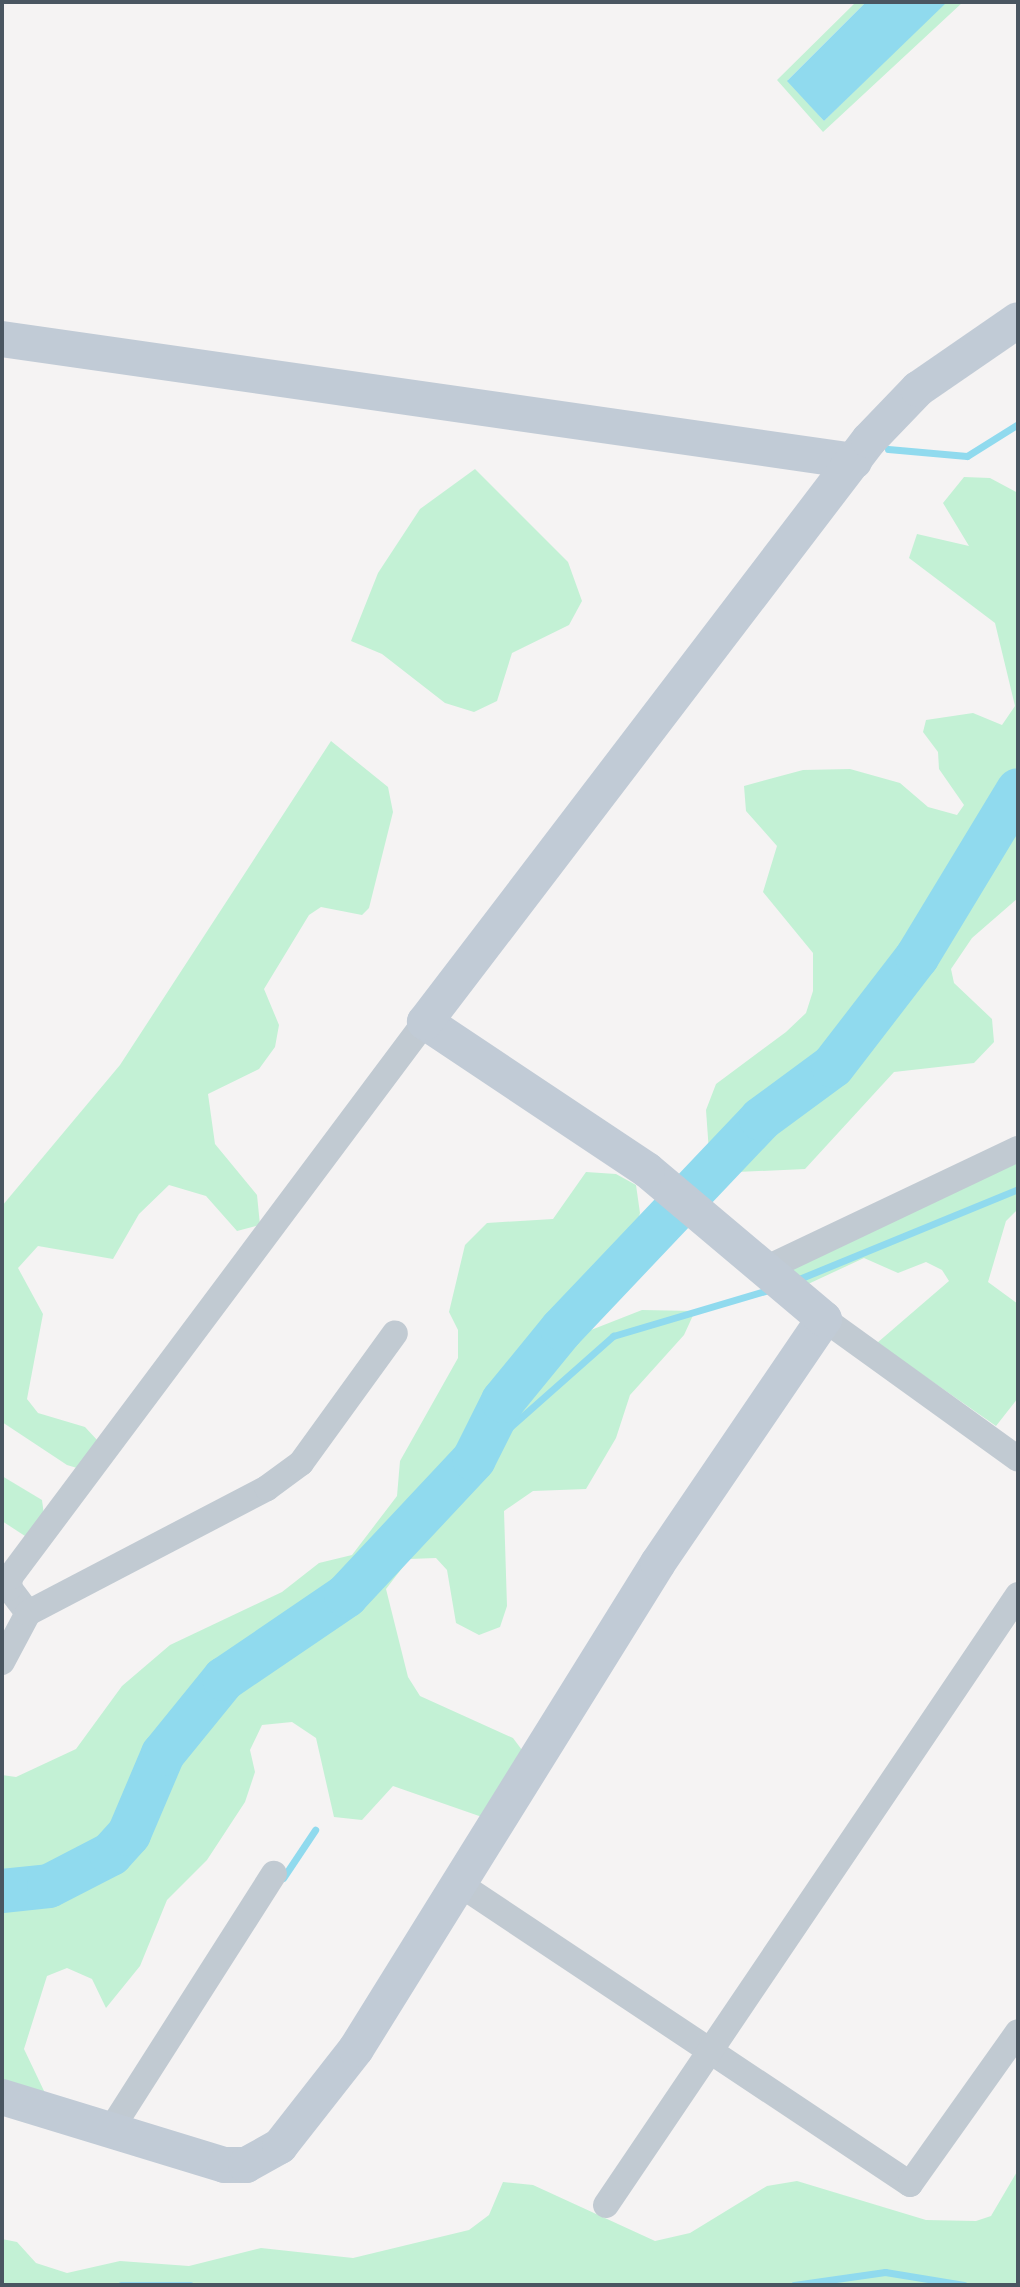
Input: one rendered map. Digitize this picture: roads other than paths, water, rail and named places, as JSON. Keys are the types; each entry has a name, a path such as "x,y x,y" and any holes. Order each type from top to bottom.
{"street":[{"path":"28,1613 9,1588 10,1577 425,1022 854,461 918,389 1018,320"},
{"path":"2,339 854,461"},
{"path":"425,1022 647,1170 824,1319 1018,1459"},
{"path":"777,1282 1018,1149"},
{"path":"2,2097 225,2165 263,2158 323,2097 658,1563 824,1319"},
{"path":"2,1662 28,1613 283,1477 321,1440 395,1333"},
{"path":"606,2205 1018,1595"},
{"path":"110,2131 274,1874"},
{"path":"458,1883 709,2054 910,2184 1018,2032"}],"water":[{"path":"866,2 946,3 824,121 787,81"}],"waterway":[{"path":"888,449 967,456 1018,424"},
{"path":"2,1891 49,1886 111,1854 129,1834 163,1754 224,1679 346,1596 474,1459 503,1401 562,1329 761,1119 833,1066 917,957 1018,790"},
{"path":"794,1281 1018,1189"},
{"path":"474,1459 613,1336 772,1289"},
{"path":"283,1878 315,1830"},
{"path":"794,2285 885,2272 964,2285"},
{"path":"121,2285 190,2285"}]}
